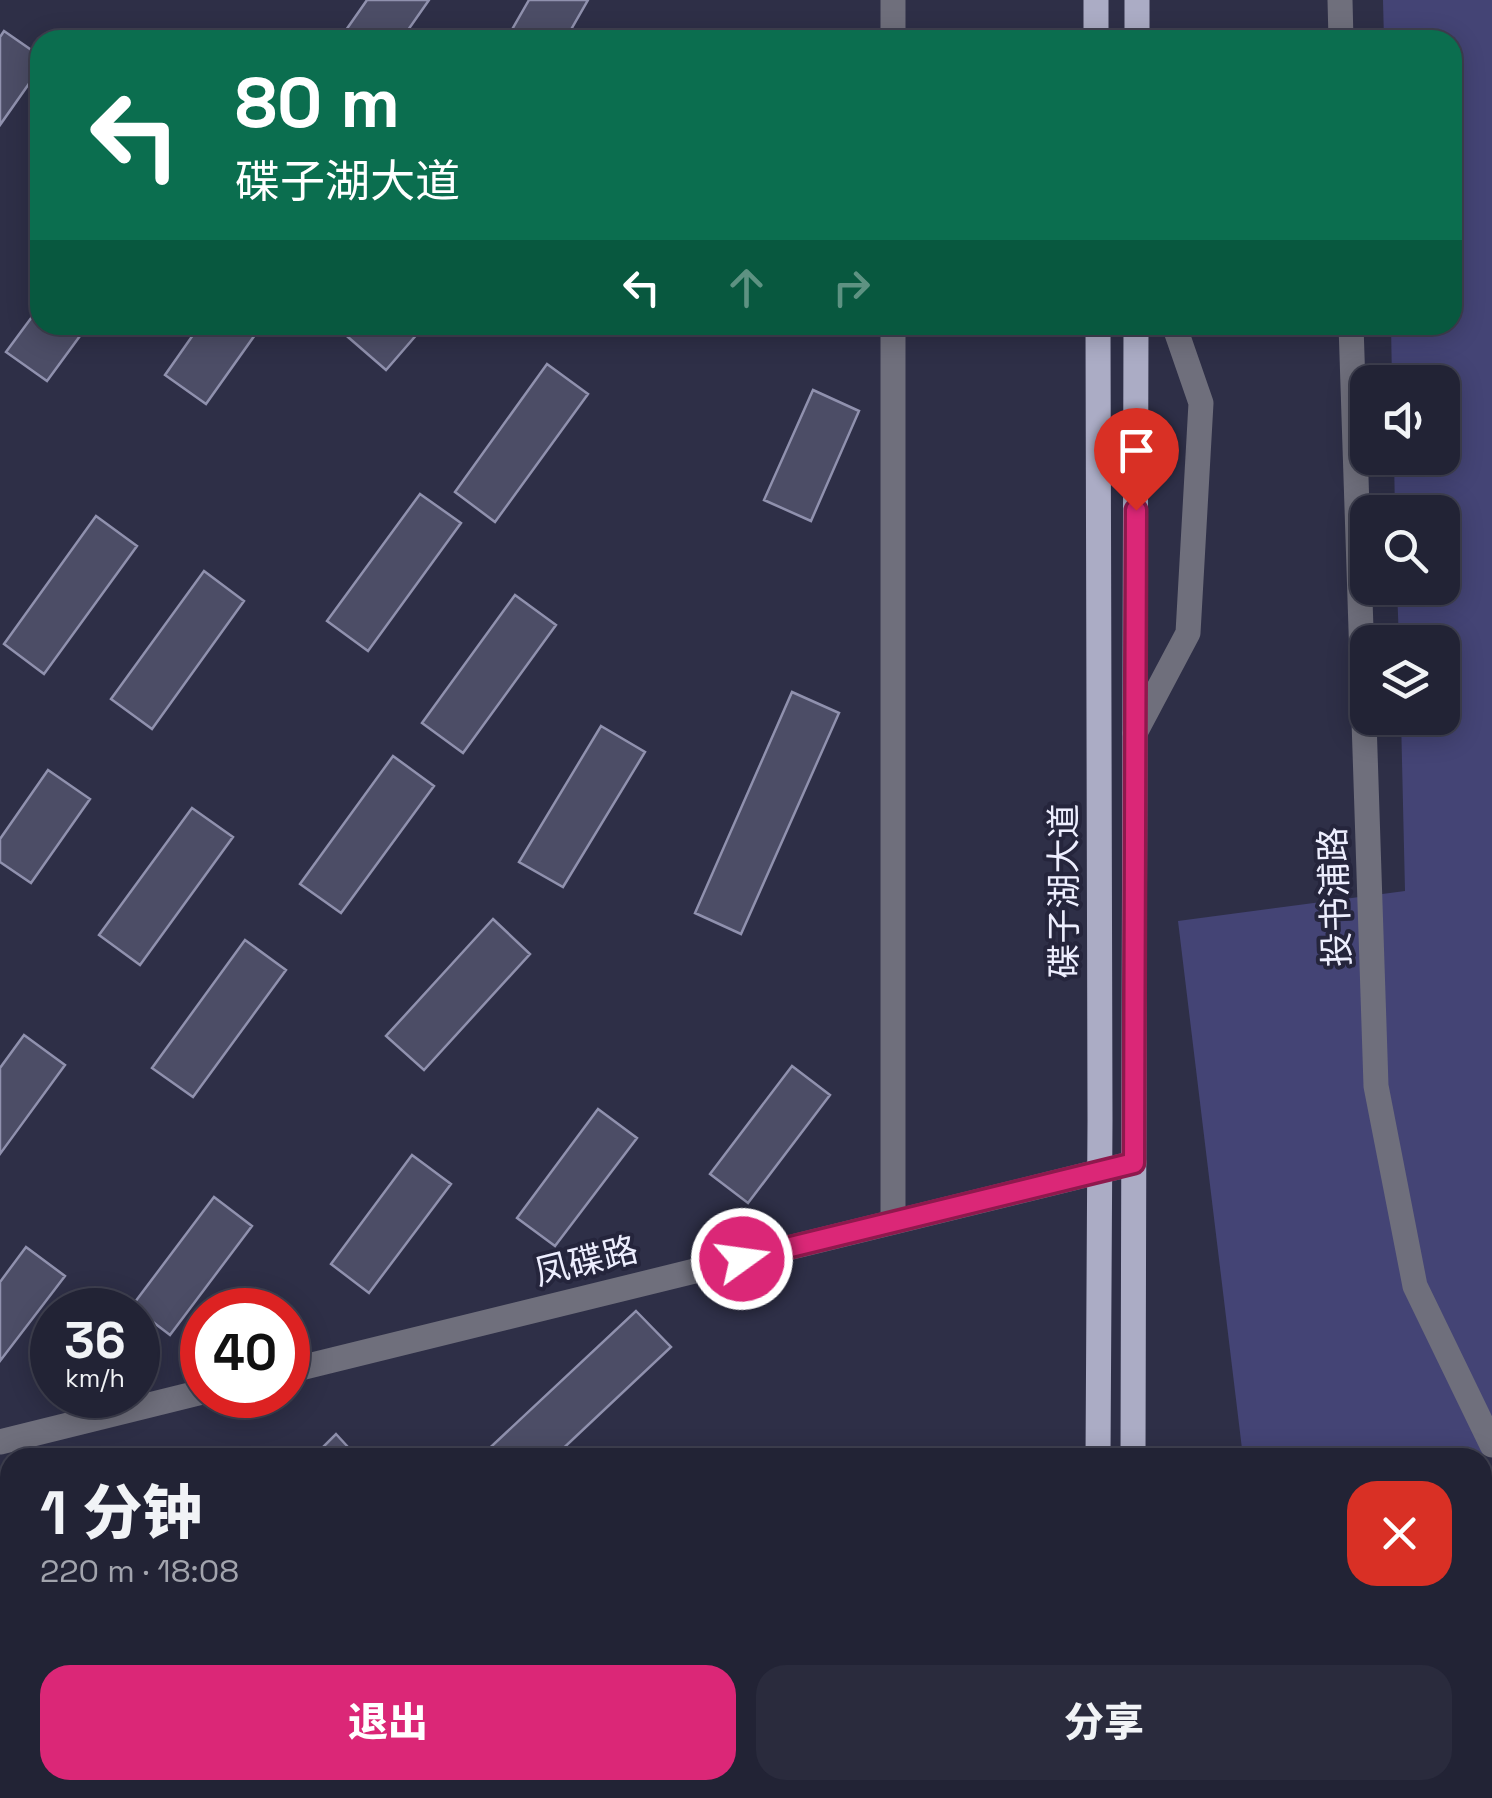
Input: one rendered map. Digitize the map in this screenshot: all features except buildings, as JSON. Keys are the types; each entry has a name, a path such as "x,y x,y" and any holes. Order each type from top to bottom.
{"main road":[{"path":"1096,0 1096,30"},
{"path":"1137,30 1138,0"},
{"name":"碟子湖大道","path":"1098,335 1098,1448"},
{"name":"碟子湖大道","path":"1133,1448 1136,335"}],"street":[{"path":"893,0 893,30"},
{"path":"1340,0 1341,30"},
{"path":"893,335 893,1221"},
{"path":"1135,733 1188,634 1201,403 1177,335"},
{"name":"投书浦路","path":"1350,335 1376,1086 1415,1286 1492,1446"},
{"name":"凤碟路","path":"310,1366 1134,1163"},
{"path":"0,1442 180,1397"}],"shaded area":[{"path":"1383,0 1492,0 1492,1448 1242,1448 1178,921 1405,891 1401,735 1460,735 1460,625 1398,625 1398,605 1460,605 1460,495 1395,495 1394,475 1460,475 1460,365 1392,365 1391,335 1462,335 1462,30 1384,30"}],"route":[{"path":"742,1259 1134,1163 1136,510"}]}
